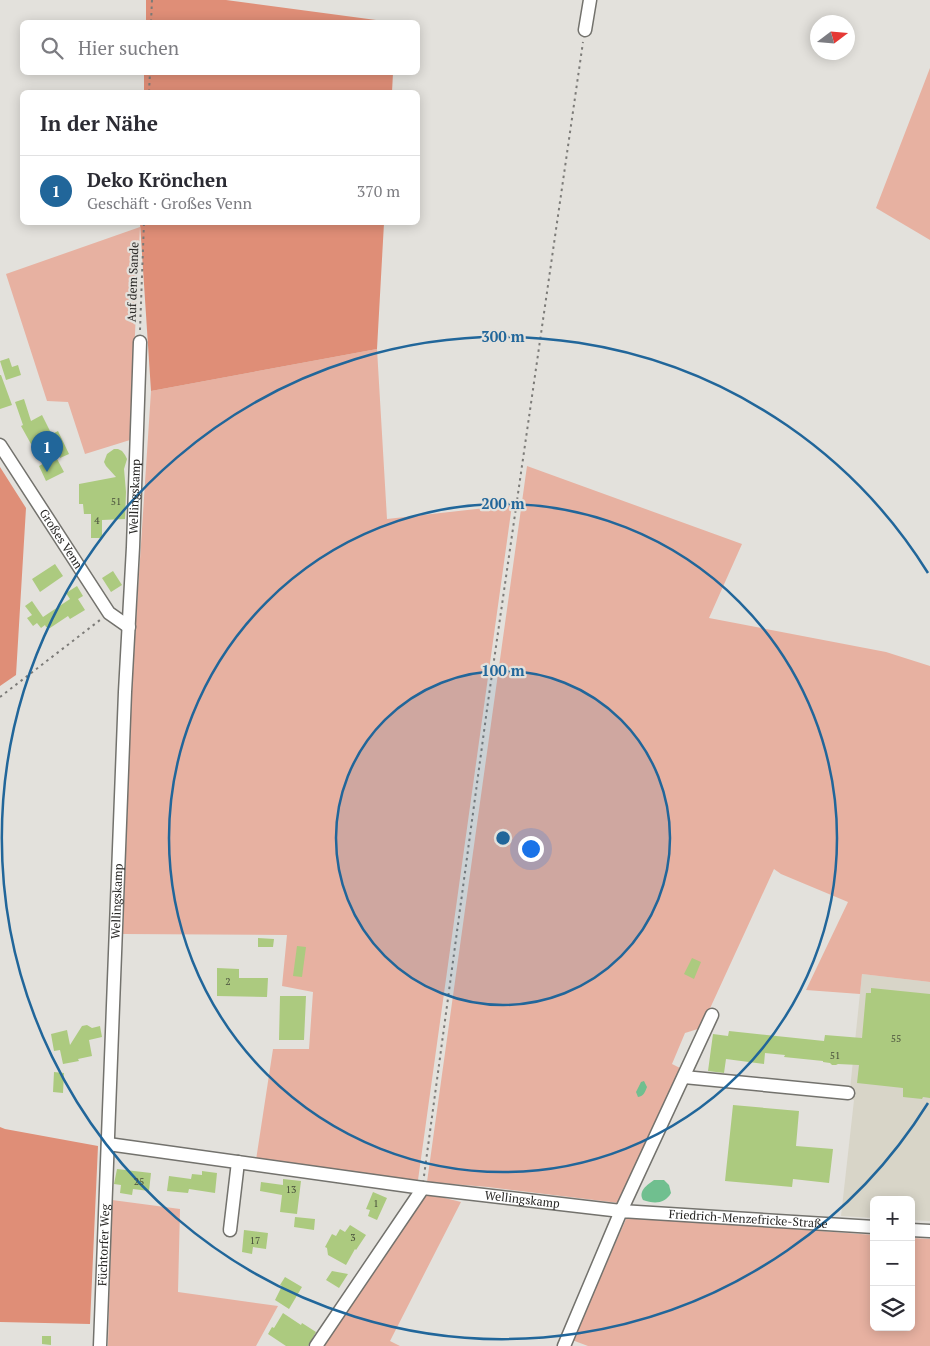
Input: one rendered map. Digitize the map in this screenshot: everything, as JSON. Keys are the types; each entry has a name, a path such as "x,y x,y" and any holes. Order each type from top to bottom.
{"street":[{"path":"584,30 590,0"},
{"name":"Wellingskamp","path":"140,342 134,537 125,692 108,1144 423,1188 621,1211"},
{"name":"Großes Venn","path":"0,445 109,612 129,627"},
{"path":"568,1345 621,1211 712,1015"},
{"path":"684,1077 848,1093"},
{"name":"Füchtorfer Weg","path":"100,1346 108,1144"},
{"path":"230,1230 238,1162"},
{"path":"316,1346 423,1188"},
{"name":"Friedrich-Menzefricke-Straße","path":"621,1211 870,1227"},
{"path":"915,1230 930,1231"}],"path":[{"path":"152,0 152,20"},
{"path":"423,1188 486,712 584,30"},
{"path":"149,90 150,75"},
{"name":"Auf dem Sande","path":"140,342 144,225"},
{"path":"0,697 109,612"}],"shaded area":[{"path":"146,0 226,0 376,20 146,20"},
{"path":"930,68 930,240 876,208"},
{"path":"144,75 393,75 392,90 144,90"},
{"path":"140,225 384,225 377,349 151,391"},
{"path":"140,227 130,440 85,454 68,402 47,401 6,274"},
{"path":"377,349 387,519 512,505 418,1180 256,1160 273,1049 309,1049 313,992 282,986 287,935 123,934 132,682 151,391"},
{"path":"527,466 742,544 709,618 886,652 930,666 930,982 862,974 860,994 806,990 848,902 781,874 774,869 701,1028 685,1033 672,1064 680,1068 619,1203 488,1187 427,1182"},
{"path":"0,467 26,508 16,675 0,686"},
{"path":"862,974 930,982 930,1221 915,1220 915,1196 870,1196 870,1218 841,1216 854,1100 849,1099"},
{"path":"644,1081 647,1087 643,1095 638,1097 636,1092 641,1082"},
{"path":"0,1127 98,1146 90,1324 0,1322"},
{"path":"654,1180 664,1180 669,1185 671,1193 669,1197 659,1202 643,1200 642,1191"},
{"path":"425,1193 461,1202 390,1341 400,1346 323,1346"},
{"path":"112,1200 180,1209 178,1292 278,1306 256,1346 108,1346"},
{"path":"627,1217 870,1235 870,1331 915,1331 915,1238 930,1239 930,1346 588,1346 572,1340"}],"building":[{"path":"9,358 12,367 18,365 21,375 6,380 0,361"},
{"path":"0,375 12,405 0,409"},
{"path":"24,399 31,421 42,415 51,433 31,444 21,426 23,425 15,402"},
{"path":"58,431 69,454 60,458 48,436"},
{"path":"114,449 122,451 127,459 124,469 126,492 125,519 102,520 102,538 91,538 91,514 84,514 83,504 79,504 79,484 116,477 104,462 107,454"},
{"path":"56,457 64,472 46,481 39,466"},
{"path":"55,564 63,576 40,592 32,579"},
{"path":"113,571 122,585 111,592 102,578"},
{"path":"77,586 83,596 78,599 85,610 70,619 68,616 50,628 45,625 41,628 37,623 33,626 27,618 32,615 25,606 32,601 43,617 70,599 66,593"},
{"path":"258,938 274,939 273,947 258,947"},
{"path":"297,946 306,947 302,977 293,976"},
{"path":"692,958 701,962 694,979 684,974"},
{"path":"217,968 239,969 239,978 268,978 267,997 217,996"},
{"path":"871,988 930,994 930,1098 903,1097 903,1088 857,1083 859,1065 832,1065 823,1061 784,1057 785,1055 765,1053 764,1064 726,1059 724,1073 708,1071 713,1034 728,1036 729,1031 824,1041 825,1035 862,1038 866,993 871,993"},
{"path":"280,996 306,996 304,1040 279,1040"},
{"path":"87,1025 92,1028 100,1026 102,1037 89,1040 92,1056 63,1064 60,1050 54,1051 51,1034 67,1030 70,1045 82,1026"},
{"path":"54,1072 64,1073 63,1093 53,1092"},
{"path":"733,1105 799,1111 796,1146 833,1149 829,1183 793,1179 792,1187 725,1181"},
{"path":"117,1169 151,1173 149,1191 133,1189 132,1195 120,1193 121,1185 114,1184"},
{"path":"202,1171 217,1173 215,1193 189,1189 188,1193 167,1191 169,1176 191,1179 192,1174 202,1175"},
{"path":"283,1179 301,1181 297,1214 280,1212 282,1195 260,1191 261,1182 283,1185"},
{"path":"373,1192 387,1198 377,1220 368,1216 370,1210 366,1209"},
{"path":"295,1217 315,1219 314,1230 294,1227"},
{"path":"350,1225 366,1235 346,1265 328,1255 327,1248 325,1247 332,1234 336,1236 340,1229 345,1232"},
{"path":"244,1230 268,1233 266,1249 253,1247 252,1254 242,1252"},
{"path":"332,1271 348,1274 339,1288 326,1280"},
{"path":"285,1277 302,1287 289,1309 275,1300"},
{"path":"283,1313 316,1332 308,1346 286,1346 268,1334"},
{"path":"42,1336 51,1336 51,1345 42,1344"}],"place":[{"name":"Deko Krönchen","path":"47,472"}]}
